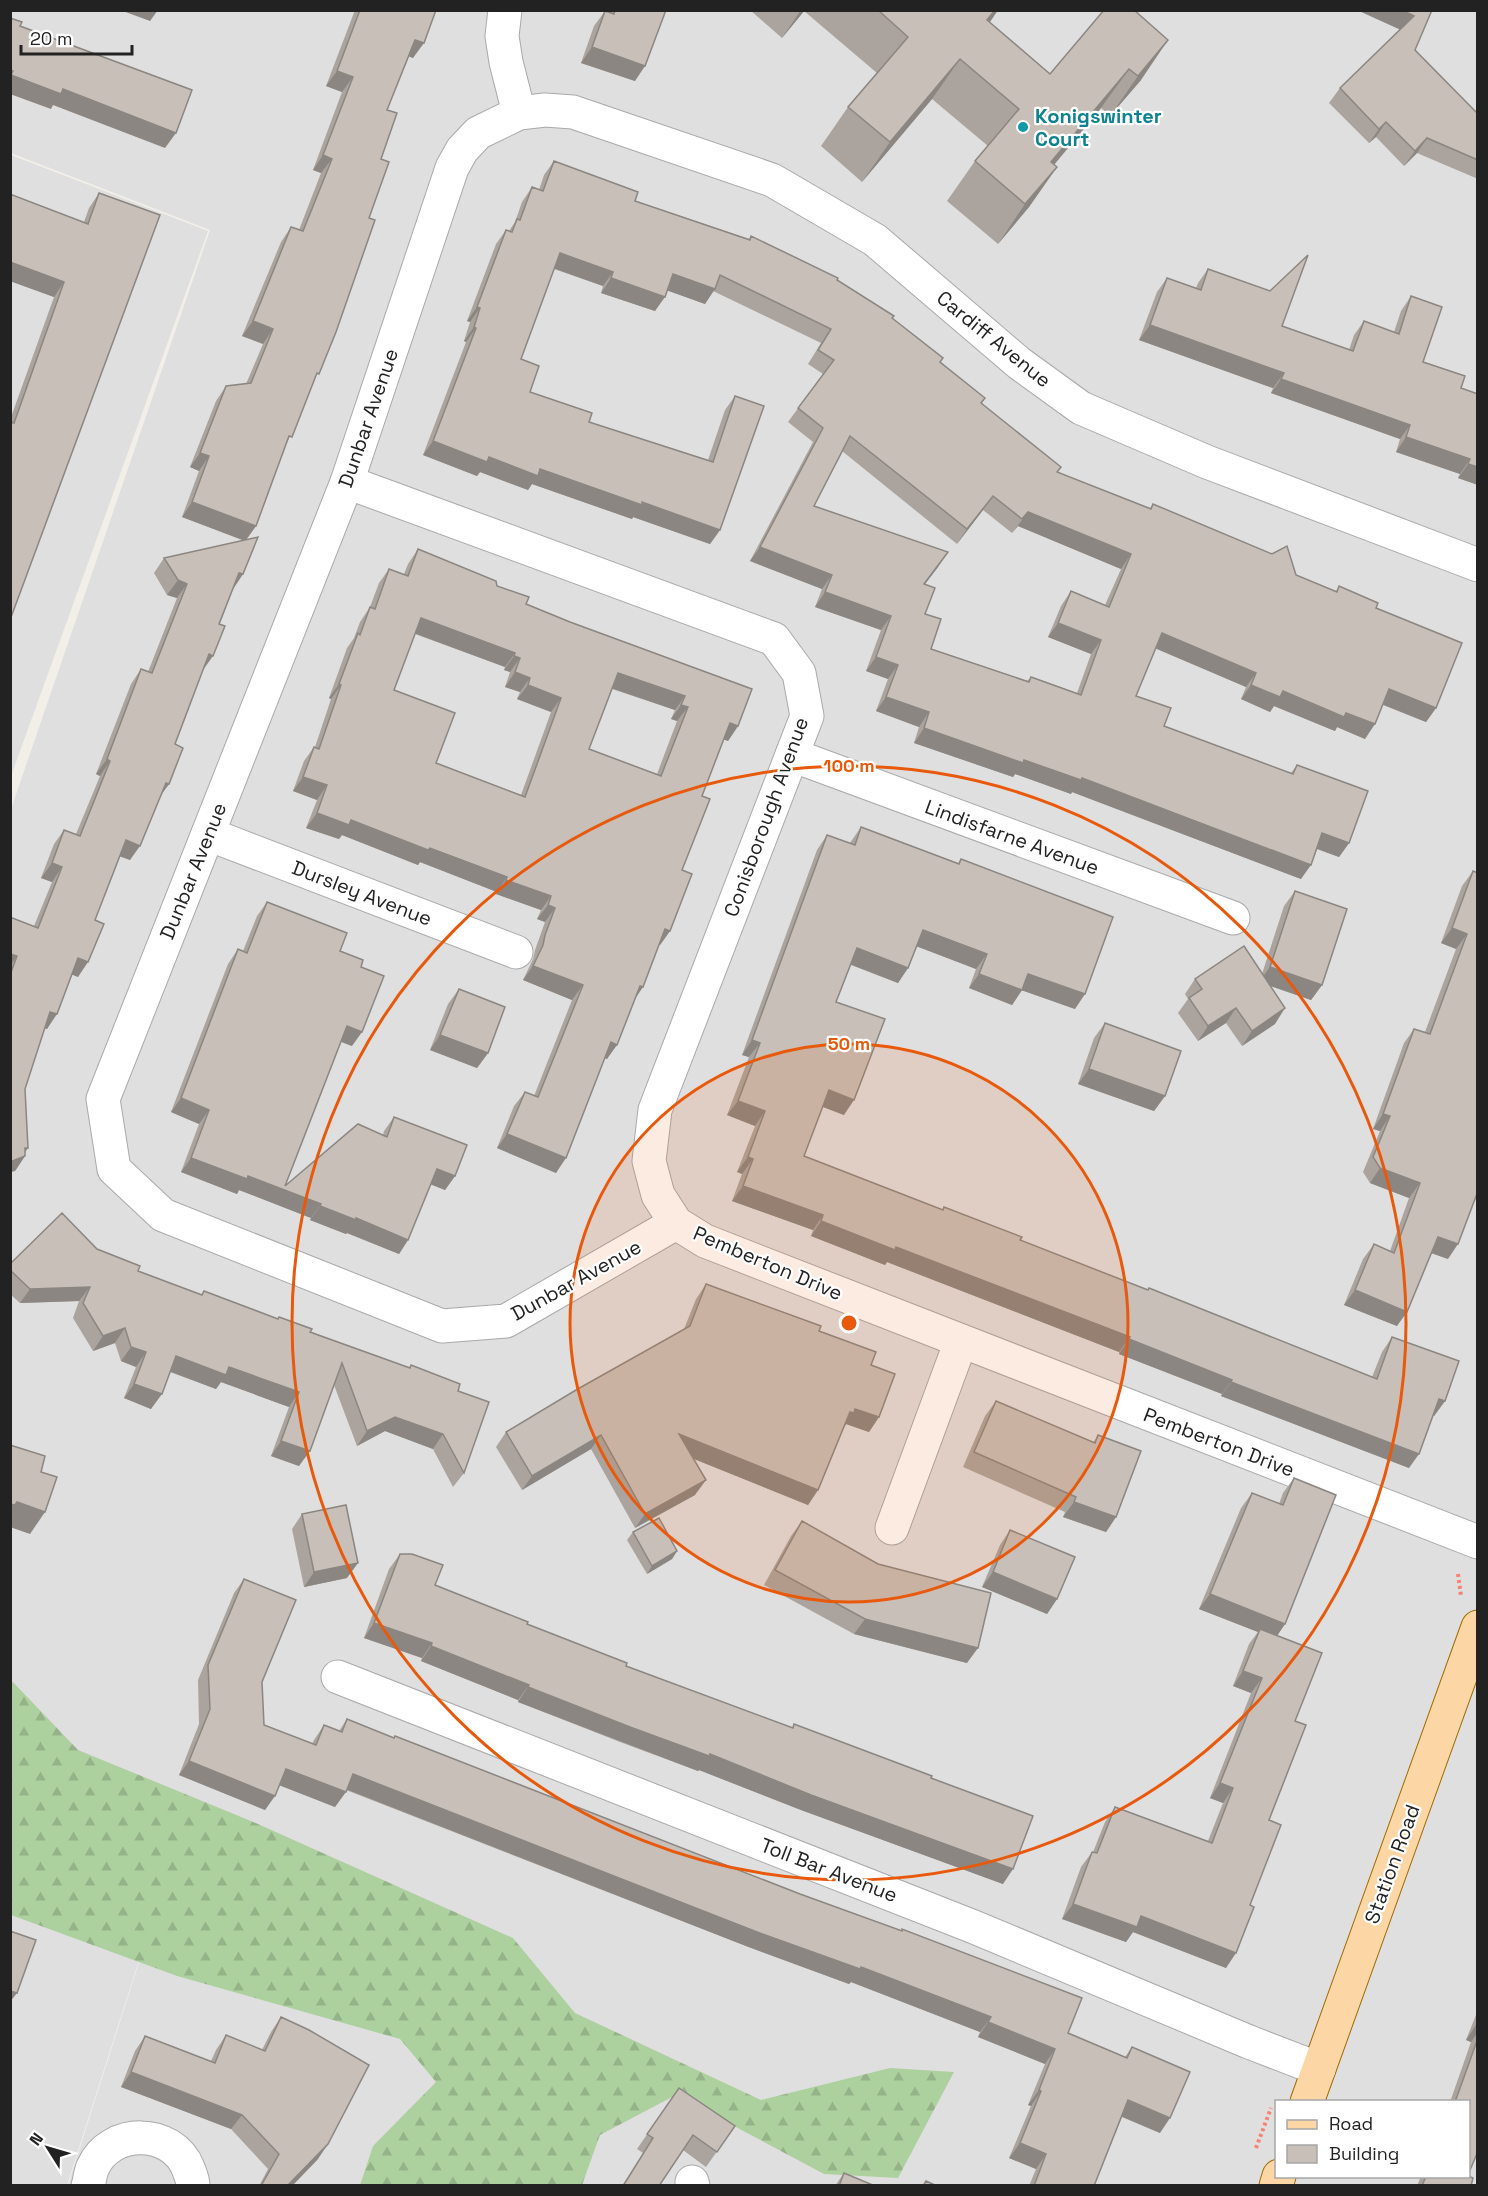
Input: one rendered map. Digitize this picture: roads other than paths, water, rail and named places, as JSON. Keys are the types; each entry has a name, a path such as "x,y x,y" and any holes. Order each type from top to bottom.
{"main road":[{"name":"Station Road","path":"1308,2100 1478,1627"}],"street":[{"path":"505,10 502,36 519,113"},
{"name":"Cardiff Avenue","path":"519,113 545,110 573,112 772,180 875,240 1019,363 1081,408 1207,462 1478,564"},
{"name":"Dunbar Avenue","path":"519,113 478,133 462,150 453,168 347,482 103,1099 114,1169 163,1215 442,1326 506,1321 676,1223"},
{"name":"Conisborough Avenue","path":"347,482 774,639 799,672 807,716 655,1110 649,1161 658,1195 676,1223"},
{"name":"Lindisfarne Avenue","path":"792,755 1233,918"},
{"name":"Dursley Avenue","path":"208,834 516,952"},
{"name":"Pemberton Drive","path":"676,1223 705,1241 1478,1542"},
{"path":"892,1528 961,1341"},
{"name":"Toll Bar Avenue","path":"338,1677 963,1922 1319,2069"},
{"path":"88,2186 93,2166 107,2149 126,2139 148,2138 168,2145 184,2160 193,2180 192,2186"}],"place":[{"name":"Konigswinter Court","path":"1023,127"}]}
